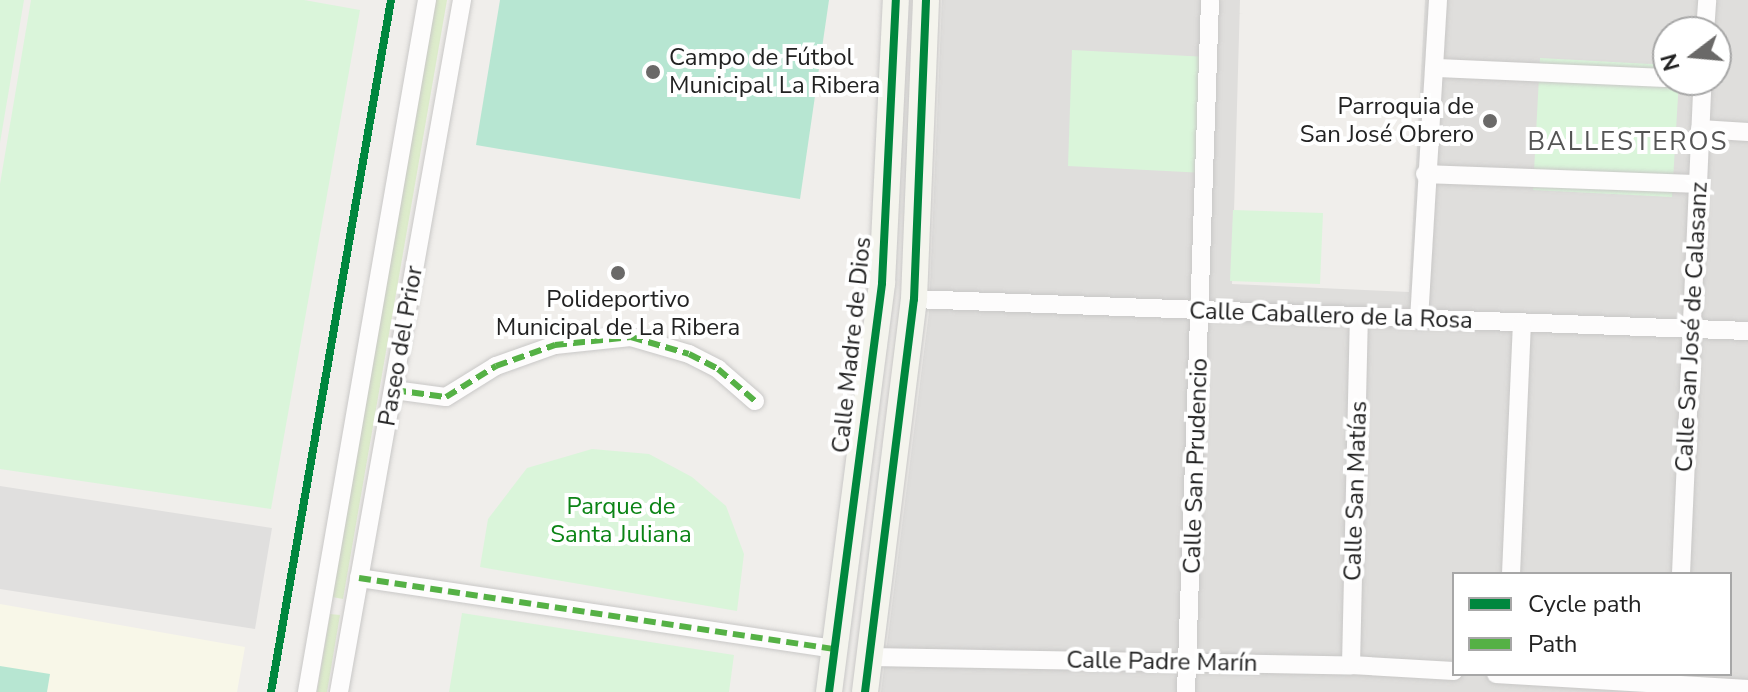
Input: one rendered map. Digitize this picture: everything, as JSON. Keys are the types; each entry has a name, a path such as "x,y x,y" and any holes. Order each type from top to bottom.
{"main road":[{"name":"Calle Madre de Dios","path":"829,692 882,283 896,0"},
{"path":"865,692 914,299 926,0"}],"street":[{"name":"Paseo del Prior","path":"307,692 427,0"},
{"name":"Paseo del Prior","path":"339,692 462,0"},
{"name":"Calle San Prudencio","path":"1186,692 1203,311 1210,0"},
{"path":"1419,320 1425,174 1438,0"},
{"path":"1435,68 1652,77"},
{"name":"Calle San José de Calasanz","path":"1681,572 1702,96"},
{"path":"1700,129 1748,132"},
{"path":"1425,174 1699,184"},
{"name":"Calle Caballero de la Rosa","path":"914,299 1748,331"},
{"name":"Calle San Matías","path":"1351,665 1359,317"},
{"path":"1511,572 1522,323"},
{"path":"394,390 446,397 496,366 555,345 631,337 689,354 718,369 755,401"},
{"path":"359,578 835,649"},
{"name":"Calle Padre Marín","path":"871,657 1351,665 1452,671"},
{"path":"1540,676 1748,689"}],"shaded area":[{"path":"942,0 1240,0 1232,284 1409,292 1425,0 1748,0 1748,692 881,692 929,312"},
{"path":"0,486 272,528 255,629 0,589"},
{"path":"0,604 245,647 237,692 0,692"}],"green space":[{"path":"0,0 24,0 0,143"},
{"path":"31,0 304,0 360,10 271,509 0,469 0,184"},
{"path":"436,0 447,0 343,599 332,597"},
{"name":"Campo de Fútbol Municipal La Ribera","path":"500,0 829,0 800,199 476,145"},
{"path":"1072,50 1208,57 1205,173 1068,166"},
{"path":"1540,58 1652,64 1652,96 1678,96 1672,197 1533,190"},
{"path":"1233,210 1323,213 1320,284 1230,281"},
{"name":"Parque de Santa Juliana","path":"592,449 649,454 692,477 726,506 744,554 737,611 480,567 488,519 527,468"},
{"path":"462,613 734,655 729,692 449,692"},
{"path":"330,614 340,615 327,692 317,692"},
{"path":"0,666 50,674 47,692 0,692"}],"marked path":[{"path":"394,390 446,397 496,366 555,345 631,337 689,354 718,369 755,401"},
{"path":"359,578 835,649"}],"cycle path":[{"path":"271,692 391,0"},
{"path":"829,692 882,283 896,0"},
{"path":"865,692 914,299 926,0"}],"place":[{"name":"Campo de Fútbol Municipal La Ribera","path":"653,72"},
{"name":"Parroquia de San José Obrero","path":"1490,121"},
{"name":"Polideportivo Municipal de La Ribera","path":"618,273"}],"district":[{"name":"BALLESTEROS","path":"1628,142"}]}
